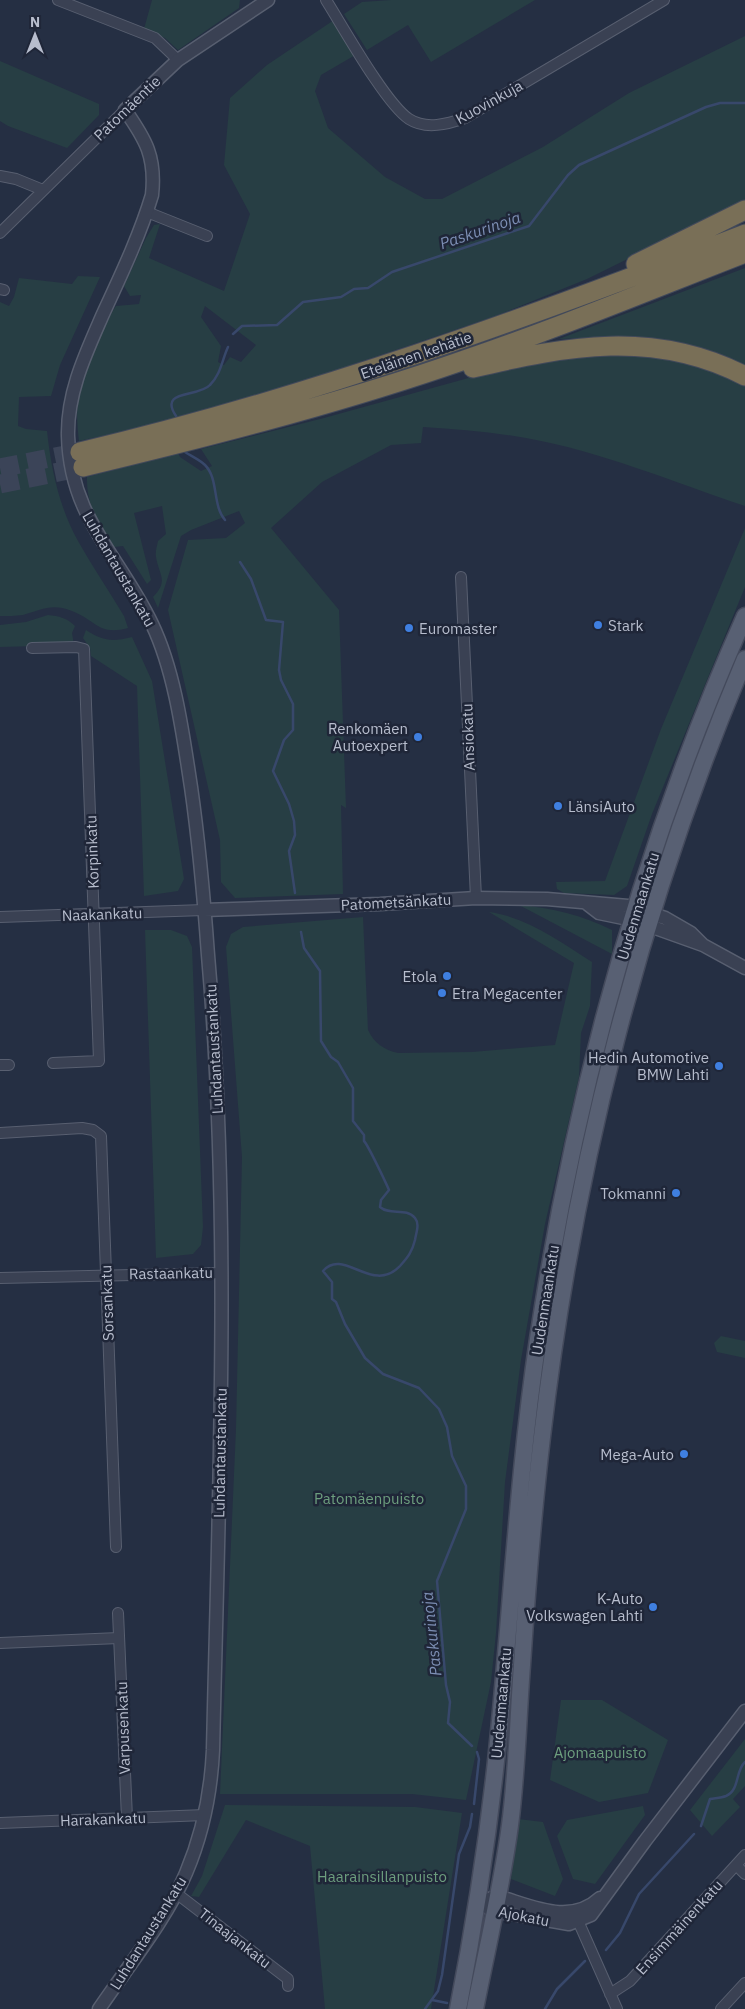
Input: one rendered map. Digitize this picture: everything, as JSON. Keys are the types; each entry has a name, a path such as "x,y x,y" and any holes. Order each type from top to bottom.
{"highway":[{"path":"306,400 590,285 745,210"},
{"name":"Eteläinen kehätie","path":"306,400 745,234"},
{"name":"Eteläinen kehätie","path":"81,459 500,348 745,253"},
{"path":"306,400 582,346 643,346 674,351 704,358 745,376"}],"main road":[{"name":"Uudenmaankatu","path":"458,2009 477,1902 496,1758 520,1482 538,1340 580,1118 602,1029 635,915 700,726 745,616"},
{"name":"Uudenmaankatu","path":"475,2009 496,1904 514,1790 523,1647 537,1484 555,1338 577,1215 602,1097 651,920 706,759 745,659"}],"street":[{"path":"58,0 155,38 178,60"},
{"name":"Patomäentie","path":"0,233 178,60 268,0"},
{"name":"Kuovinkuja","path":"326,0 393,104 410,120 427,124 446,125 465,118 664,0"},
{"name":"Luhdantaustankatu","path":"99,2009 176,1893 186,1874 206,1815 213,1750 222,1334 215,1036 191,788 169,672 150,621 126,576 93,528 82,506 70,461 69,414 78,373 147,212 154,177 152,157 145,139 125,110"},
{"path":"0,176 16,179 43,190"},
{"path":"147,212 206,236"},
{"name":"Ansiokatu","path":"461,577 476,898"},
{"name":"Korpinkatu","path":"32,648 76,647 84,649 99,1061 53,1063"},
{"name":"Patometsänkatu","path":"204,910 380,904 476,898 548,899 586,904 611,904 651,920 665,918 691,933 703,945 745,968"},
{"name":"Naakankatu","path":"0,917 204,910"},
{"name":"Sorsankatu","path":"0,1133 82,1128 100,1133 116,1547"},
{"name":"Rastaankatu","path":"0,1278 221,1272"},
{"name":"Varpusenkatu","path":"118,1612 127,1818"},
{"path":"0,1643 119,1638"},
{"name":"Ajokatu","path":"477,1902 496,1904 569,1924 610,1888 745,1711"},
{"name":"Harakankatu","path":"0,1823 206,1815"},
{"name":"Ensimmäinenkatu","path":"610,1994 630,1981 745,1855"},
{"path":"736,1865 745,1874"},
{"name":"Tinaajankatu","path":"176,1893 288,1979 288,1986"},
{"path":"576,1917 617,2009"},
{"path":"721,2009 745,1983"}],"green space":[{"path":"152,0 240,0 239,8 178,50 165,38 144,29"},
{"path":"391,0 535,0 431,62 408,25 367,50 344,14 362,2"},
{"path":"334,20 357,54 321,75 315,91 328,128 385,177 425,199 442,199 543,147 629,93 745,36 745,201 587,279 493,317 286,387 171,421 79,441 77,404 85,369 104,325 116,306 139,304 141,295 130,296 124,286 154,225 160,224 149,258 224,291 250,214 224,165 230,98 267,65","holes":["205,306 256,345 241,362 230,357 224,365 218,362 221,346 201,317"]},
{"path":"0,61 99,104 99,115 67,148 8,126 0,121"},
{"path":"745,268 745,366 701,348 678,343 631,338 559,339"},
{"path":"78,276 100,277 60,365 51,396 19,397 18,426 26,429 47,431 54,473 61,501 71,528 124,616 128,628 118,630 103,629 72,611 52,607 23,615 0,616 0,302 9,306 14,297 19,278 72,284"},
{"path":"610,351 668,357 714,368 745,385 745,506 609,459 554,444 500,434 423,427 421,443 391,445 322,482 271,528 339,610 346,808 341,805 343,894 235,898 221,882 220,840 168,610 188,540 226,538 245,523 239,511 191,530 181,536 158,608 153,597 161,587 162,582 156,553 158,541 166,534 162,506 134,513 151,580 147,584 123,546 114,547 103,531 91,506 87,477 178,453 180,457 201,471 212,466 201,449 324,418 533,360"},
{"path":"745,528 745,587 652,814 627,886 614,895 564,893 557,889 556,882 605,881 661,729"},
{"path":"48,615 63,618 75,626 72,633 74,645 0,647 0,625 26,622"},
{"path":"86,630 108,640 132,637 152,681 184,879 178,891 144,896 137,686 91,656 90,648 83,638"},
{"path":"519,905 567,913 612,930 612,954"},
{"name":"Patomäenpuisto","path":"489,912 517,919 543,931 592,962 590,1006 581,1033 579,1077 545,1224 521,1360 505,1482 496,1633 491,1682 466,1800 412,1794 220,1794 236,1429 242,1157 226,947 231,934 243,927 363,917 368,1030 373,1039 380,1045 398,1053 472,1052 555,1045 574,963"},
{"path":"145,930 171,930 187,936 192,947 203,1227 201,1245 193,1254 156,1258"},
{"path":"721,1336 745,1341 745,1358 717,1352 714,1343"},
{"name":"Ajomaapuisto","path":"561,1700 602,1700 668,1740 648,1793 599,1802 550,1780"},
{"path":"745,1739 745,1786 733,1799 740,1807 712,1836 690,1810"},
{"name":"Haarainsillanpuisto","path":"225,1805 415,1807 462,1813 431,2009 325,2009 310,1846 246,1820 199,1897 191,1896 202,1876"},
{"path":"643,1806 645,1815 595,1884 573,1879 557,1836 567,1820"},
{"path":"518,1819 543,1822 563,1879 555,1896 511,1879"}],"waterway":[{"name":"Paskurinoja","path":"233,334 242,326 277,325 303,302 341,297 354,289 368,288 392,272 529,226 568,175 579,165 706,107 720,103 745,103"},
{"name":"Paskurinoja","path":"176,416 172,402 182,395 197,392 210,385 219,372 228,347"},
{"name":"Paskurinoja","path":"185,452 203,463 209,471 218,507 225,520"},
{"name":"Paskurinoja","path":"240,562 251,579 266,620 283,622 279,670 281,680 293,704 293,730 284,740 273,771 289,804 294,821 295,835 289,851 295,893"},
{"name":"Paskurinoja","path":"301,932 304,948 320,971 321,1041 331,1057 338,1062 353,1088 353,1121 364,1135 364,1141 389,1190 381,1200 380,1207 388,1211 407,1213 415,1218 417,1223 415,1240 411,1251 400,1266 390,1274 379,1276 340,1264 331,1265 323,1271 332,1282 332,1299 336,1302 345,1324 365,1358 383,1374 419,1388 439,1409 447,1427 452,1456 466,1486 466,1509 437,1581 446,1685 450,1702 448,1723 472,1746"},
{"name":"Paskurinoja","path":"474,1804 479,1759 477,1752"},
{"path":"701,1826 710,1799 724,1797 730,1793 736,1785 740,1770 745,1762"},
{"name":"Paskurinoja","path":"425,2009 438,1991 442,1975 459,1854 470,1827 472,1814"},
{"path":"606,1950 620,1933 639,1894 694,1834"},
{"path":"545,2009 557,1989 585,1961"},
{"path":"432,2000 447,2003"}],"tunnel":[{"path":"0,468 80,452"},
{"path":"0,484 83,467"}],"place":[{"name":"Stark","path":"598,625"},
{"name":"Euromaster","path":"409,628"},
{"name":"Renkomäen Autoexpert","path":"418,737"},
{"name":"LänsiAuto","path":"558,806"},
{"name":"Etola","path":"447,976"},
{"name":"Etra Megacenter","path":"442,993"},
{"name":"Hedin Automotive BMW Lahti","path":"719,1066"},
{"name":"Tokmanni","path":"676,1193"},
{"name":"Mega-Auto","path":"684,1454"},
{"name":"K-Auto Volkswagen Lahti","path":"653,1607"}]}
